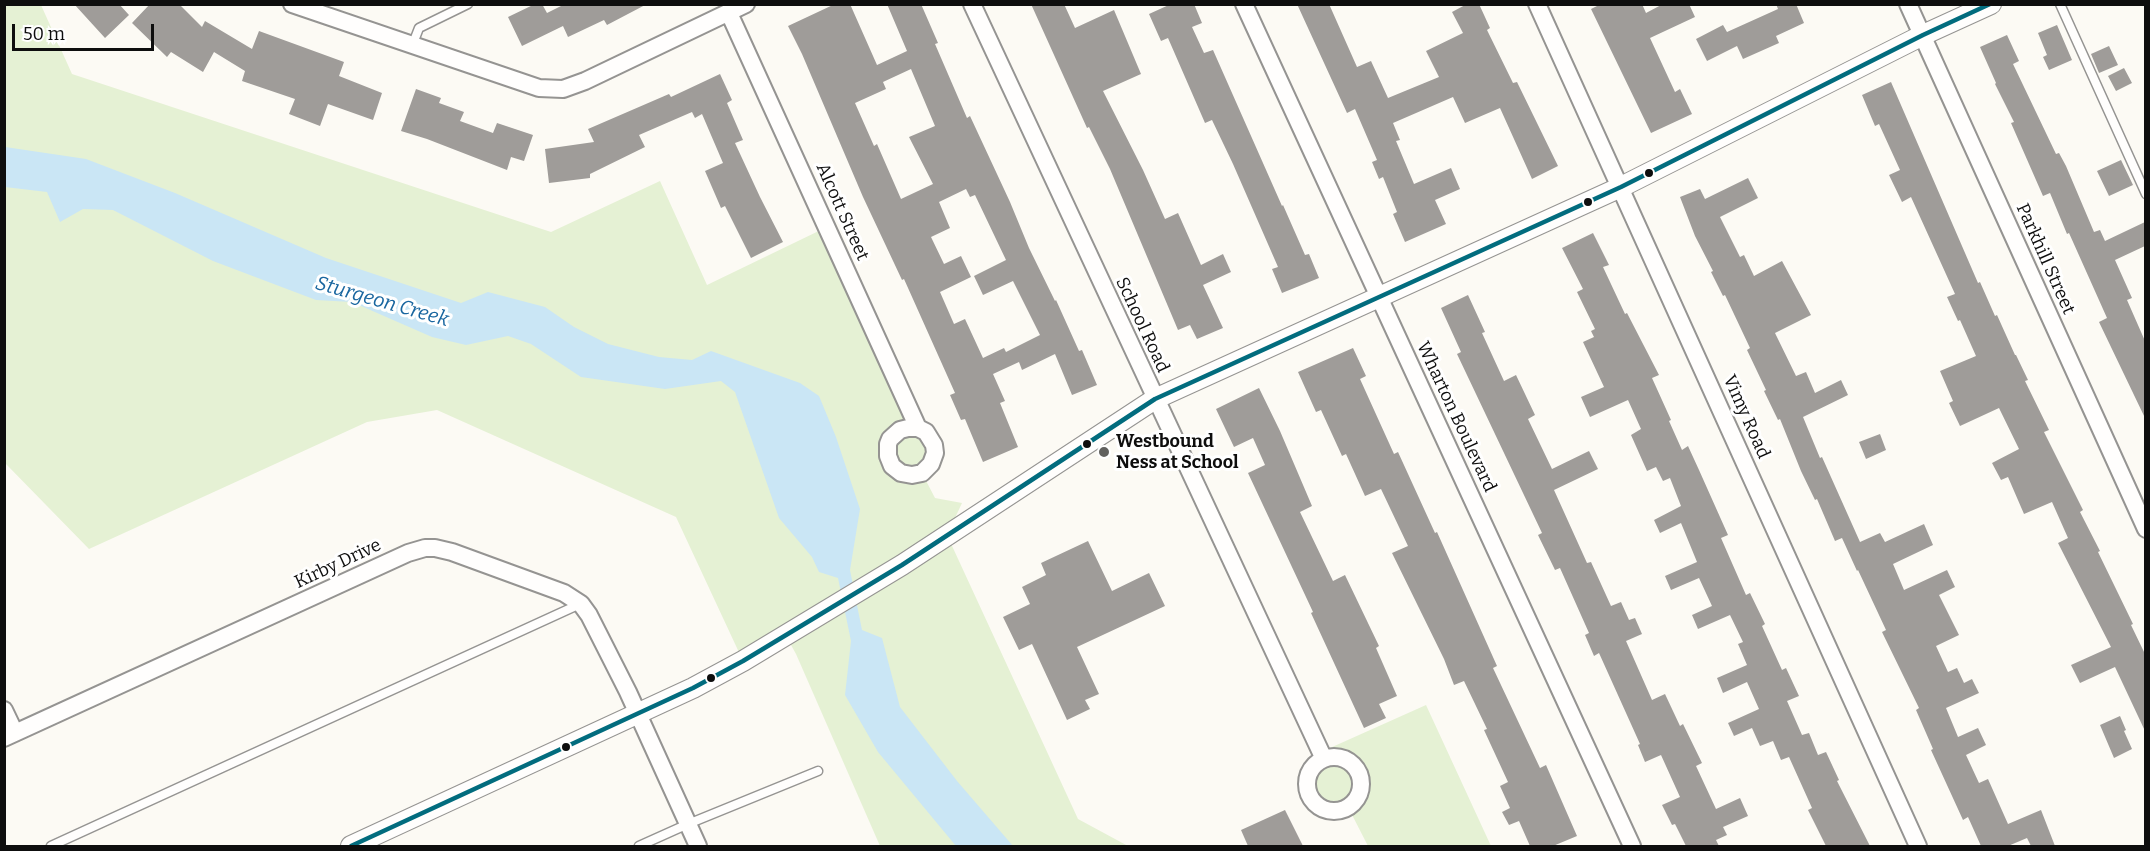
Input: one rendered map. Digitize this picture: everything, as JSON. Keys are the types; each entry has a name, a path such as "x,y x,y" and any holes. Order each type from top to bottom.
{"street":[{"path":"292,4 539,88 563,89 585,81 746,4"},
{"name":"School Road","path":"972,4 1324,759"},
{"name":"Wharton Boulevard","path":"1244,4 1632,846"},
{"name":"Vimy Road","path":"1537,4 1917,846"},
{"name":"Parkhill Street","path":"1908,4 2145,529"},
{"path":"351,846 693,688 786,636 902,565 1155,399 1621,187 1923,35 1991,4"},
{"name":"Alcott Street","path":"729,13 918,428"},
{"name":"Kirby Drive","path":"10,735 398,557 425,548 452,552 564,593 581,604"},
{"path":"581,604 594,625 637,713 698,846"},
{"path":"4,710 10,735"}],"lane":[{"path":"412,46 419,28 468,4"},
{"path":"2060,4 2145,194"},
{"path":"51,846 581,604"},
{"path":"639,846 818,771"}],"green space":[{"path":"4,5 41,5 72,74 551,232 660,181 707,285 827,227 931,439 922,473 935,498 962,503 947,535 1078,819 1128,846 880,846 786,636 743,661 676,517 437,410 367,422 89,549 5,463"},
{"path":"1426,705 1491,846 1368,846 1348,807 1330,811 1320,807 1308,792 1309,774 1314,766 1324,759 1321,752"}],"water":[{"name":"Sturgeon Creek","path":"5,147 86,159 175,193 326,258 461,303 488,292 545,307 574,327 608,344 659,357 692,360 711,351 800,383 819,396 836,437 860,509 850,570 862,630 882,638 900,707 957,781 1013,846 956,846 878,752 845,695 851,641 838,578 819,572 812,557 779,518 735,392 721,381 665,389 581,377 531,344 508,336 466,345 432,337 352,302 316,300 213,261 113,210 83,209 60,222 47,192 5,187"}],"building":[{"path":"74,4 119,4 129,15 105,38"},
{"path":"150,4 179,4 202,27 205,21 252,49 259,31 344,62 339,76 382,93 373,120 328,104 320,126 289,114 295,99 242,81 245,71 214,52 203,72 171,52 167,57 132,23"},
{"path":"535,4 542,4 547,13 565,4 647,4 607,25 604,20 568,37 563,26 522,46 508,17"},
{"path":"835,4 850,4 877,65 907,51 887,4 921,4 938,43 935,44 967,118 970,116 1029,248 1079,351 1082,350 1097,385 1072,395 1055,354 1022,370 1019,362 993,374 1005,401 1000,403 1018,447 983,462 965,419 961,420 950,395 955,393 904,279 902,280 863,197 788,26","holes":["911,69 935,126 909,137 933,184 901,199 877,144 874,146 855,103 886,89 883,82","966,189 970,197 975,195 1006,260 974,276 983,295 1013,281 1040,335 1006,352 1004,348 983,358 965,319 954,324 940,292 971,277 961,256 944,264 931,237 950,228 939,202"]},
{"path":"1031,4 1064,4 1075,28 1114,10 1141,74 1103,91 1165,219 1178,213 1201,265 1223,254 1231,272 1203,285 1223,328 1197,339 1190,325 1178,330 1110,169 1089,127 1087,128"},
{"path":"1171,4 1194,4 1202,23 1192,27 1204,53 1213,50 1282,206 1305,255 1309,254 1319,278 1282,293 1272,269 1278,267 1233,164 1212,120 1205,123 1168,38 1161,41 1149,14"},
{"path":"1297,4 1329,4 1357,67 1371,61 1388,98 1439,77 1426,51 1463,33 1452,12 1467,4 1479,4 1490,28 1487,30 1513,83 1517,82 1558,166 1532,179 1500,108 1465,123 1453,97 1393,123 1400,140 1396,141 1414,184 1451,168 1460,189 1435,200 1446,224 1405,242 1393,214 1397,212 1383,177 1379,179 1372,162 1377,160 1355,109 1347,113"},
{"path":"1601,4 1642,4 1646,13 1663,4 1689,4 1695,17 1650,38 1675,92 1680,89 1692,114 1651,133 1591,9"},
{"path":"1776,4 1796,4 1804,23 1776,36 1779,43 1743,59 1737,46 1707,61 1696,39 1723,25 1727,32 1778,9"},
{"path":"2057,25 2072,60 2049,70 2043,57 2047,55 2038,33"},
{"path":"2007,35 2019,61 2013,64 2056,154 2059,153 2066,166 2094,232 2100,230 2105,241 2145,222 2145,246 2115,260 2132,298 2127,300 2145,341 2145,418 2099,322 2107,318 2050,193 2043,196 2011,123 2014,122 1980,47"},
{"path":"2109,46 2118,65 2099,73 2091,54"},
{"path":"2124,68 2132,83 2116,91 2108,76"},
{"path":"720,74 732,100 727,103 743,140 735,143 783,242 751,258 725,206 721,208 705,171 723,163 702,114 695,118 692,112 639,135 645,147 590,174 590,178 549,183 545,149 594,142 588,129 669,94 671,97"},
{"path":"1891,82 1978,283 1980,282 2028,380 2025,381 2049,430 2044,432 2083,510 2080,512 2100,551 2098,552 2145,654 2145,731 2115,667 2080,683 2071,665 2111,647 2058,543 2068,538 2052,502 2024,514 2008,477 2001,480 1992,463 2019,449 1999,408 1960,426 1949,403 1953,401 1940,371 1976,356 1947,297 1955,294 1911,197 1902,202 1889,175 1900,170 1879,124 1875,126 1862,95"},
{"path":"416,89 441,98 439,103 464,112 460,121 493,133 497,123 533,135 524,161 511,157 507,170 401,131"},
{"path":"2121,160 2133,185 2109,196 2097,171"},
{"path":"1748,178 1758,198 1720,217 1740,257 1744,255 1754,276 1782,261 1811,315 1775,333 1796,376 1806,372 1815,393 1841,380 1848,395 1803,417 1820,458 1822,457 1860,542 1880,533 1885,542 1924,524 1933,545 1893,564 1904,590 1947,570 1955,587 1939,595 1959,635 1936,646 1948,672 1957,668 1964,683 1972,679 1979,693 1946,708 1958,737 1978,728 1986,745 1966,755 1979,783 1988,779 2008,824 2041,810 2055,846 2031,846 2027,838 2008,846 1981,846 1968,817 1963,820 1931,750 1933,749 1916,710 1919,708 1882,632 1886,630 1842,538 1835,541 1817,499 1815,500 1801,471 1780,419 1778,420 1764,391 1766,390 1747,350 1750,348 1725,295 1723,296 1711,272 1713,271 1695,236 1680,197 1700,189 1705,199"},
{"path":"1593,233 1609,265 1603,267 1625,314 1627,313 1659,375 1652,378 1671,420 1669,421 1682,450 1688,446 1728,535 1721,538 1746,595 1750,593 1765,624 1762,626 1782,670 1786,668 1799,696 1787,701 1802,735 1809,733 1818,755 1826,752 1839,780 1837,781 1870,846 1826,846 1808,810 1812,808 1789,757 1781,760 1773,741 1760,746 1752,728 1734,736 1728,723 1759,709 1747,682 1723,693 1717,678 1747,665 1738,644 1743,642 1730,615 1698,629 1692,615 1712,606 1699,578 1671,590 1665,576 1697,562 1681,523 1660,533 1654,520 1681,506 1670,478 1663,481 1656,467 1647,471 1631,435 1641,429 1628,400 1590,417 1581,397 1604,387 1583,342 1594,337 1591,331 1595,329 1577,292 1583,289 1562,248"},
{"path":"1468,295 1504,381 1516,375 1535,415 1528,419 1552,469 1589,451 1598,469 1554,490 1587,563 1591,562 1611,606 1621,602 1629,620 1635,618 1642,634 1626,641 1652,700 1665,694 1680,726 1683,724 1702,763 1696,766 1716,809 1740,798 1748,816 1723,827 1727,835 1716,840 1719,846 1686,846 1675,824 1672,825 1662,805 1680,797 1661,755 1645,762 1638,745 1640,744 1599,653 1594,656 1585,635 1589,633 1560,568 1555,570 1538,535 1542,533 1457,354 1461,352 1441,308"},
{"path":"1353,348 1366,376 1360,379 1394,454 1398,452 1435,533 1437,532 1497,666 1493,668 1540,768 1546,765 1577,836 1553,846 1530,846 1519,821 1509,825 1502,812 1510,808 1500,786 1508,782 1484,730 1487,729 1464,681 1454,685 1444,659 1392,553 1408,546 1381,489 1365,496 1346,454 1342,456 1321,410 1316,412 1298,372"},
{"path":"1259,388 1312,506 1300,512 1333,581 1345,575 1379,646 1376,648 1397,696 1379,704 1386,718 1364,728 1248,473 1265,465 1253,438 1234,447 1216,409"},
{"path":"1880,434 1886,450 1866,459 1859,442"},
{"path":"1088,541 1112,591 1149,573 1165,606 1077,647 1099,694 1085,700 1090,709 1067,720 1032,644 1019,650 1003,617 1030,604 1022,587 1046,575 1041,563"},
{"path":"2120,716 2132,749 2114,758 2100,725"},
{"path":"1285,810 1303,846 1248,846 1241,830"}],"transit line":[{"path":"351,846 693,688 743,661 902,565 1155,399 1621,187 1923,35 1990,4"}],"place":[{"name":"Westbound Ness at School","path":"1104,452"}]}
